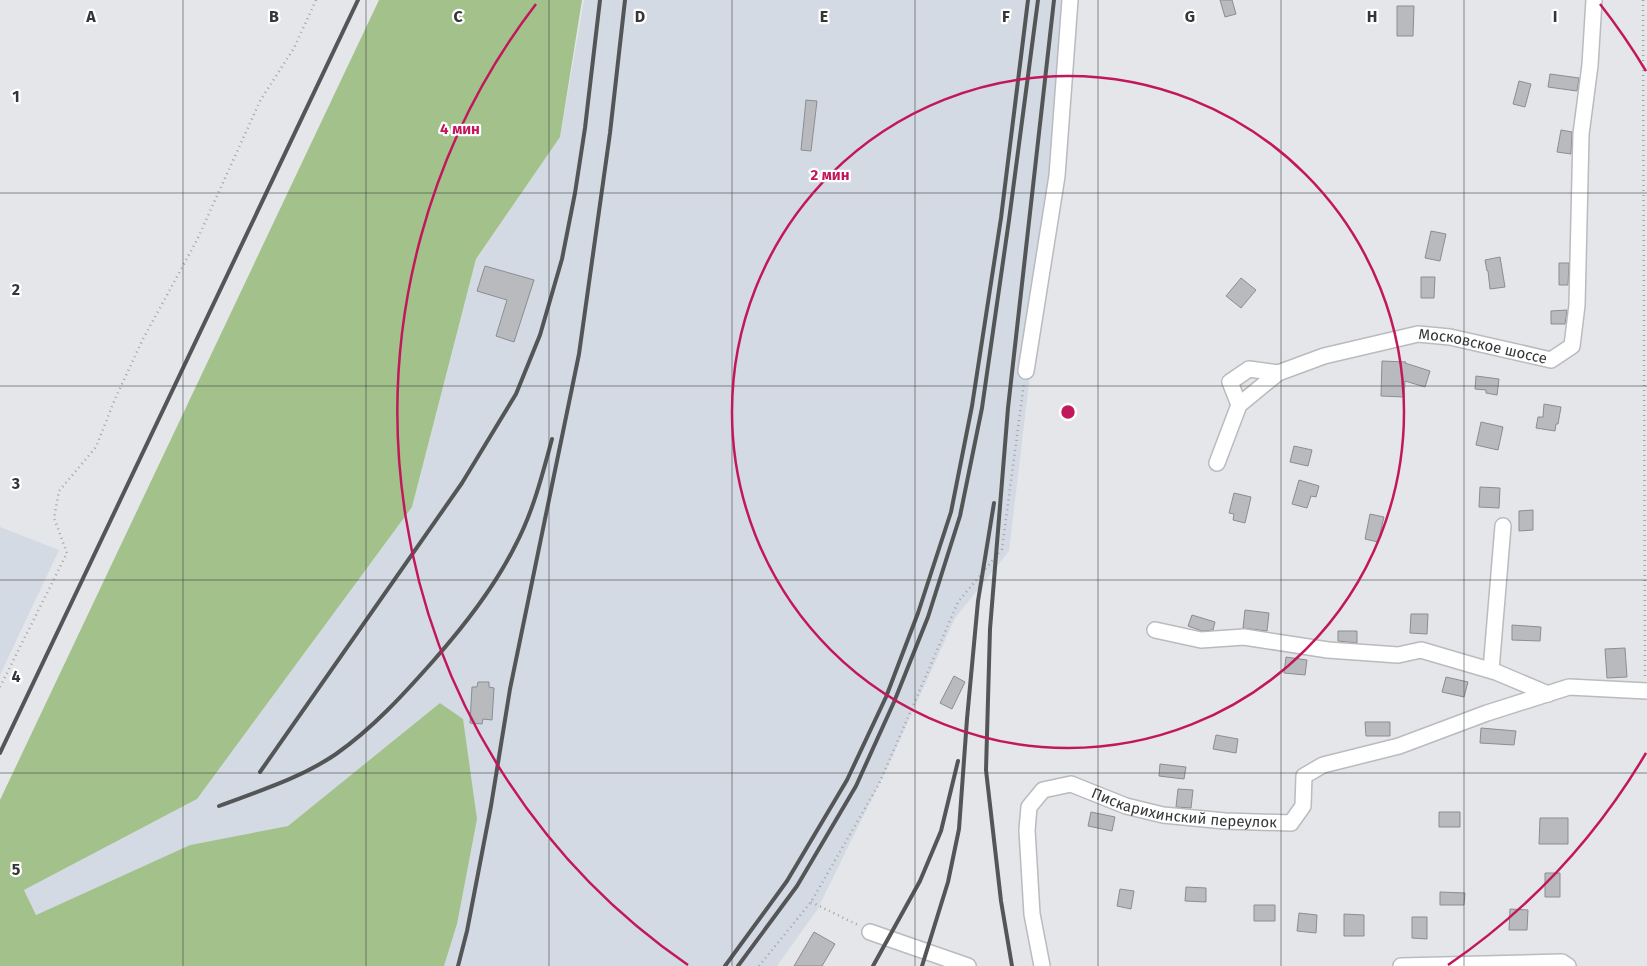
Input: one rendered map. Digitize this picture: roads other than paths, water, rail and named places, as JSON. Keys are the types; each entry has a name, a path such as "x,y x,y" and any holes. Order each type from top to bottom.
{"street":[{"path":"1026,371 1057,176 1070,0"},
{"name":"Московское шоссе","path":"1217,463 1239,405 1278,373 1324,356 1418,334 1450,337 1551,360 1572,346 1577,305 1581,134 1590,66 1594,0"},
{"path":"1239,405 1230,382 1249,369 1278,373"},
{"path":"1491,670 1503,526"},
{"path":"1155,630 1202,640 1244,637 1328,650 1398,655 1421,650 1491,670 1548,694"},
{"name":"Пискарихинский переулок","path":"1042,966 1032,914 1028,830 1029,808 1043,790 1071,784 1126,806 1163,815 1225,821 1291,824 1303,806 1304,776 1323,765 1399,746 1487,713 1569,688 1646,691"},
{"path":"870,932 968,966"},
{"path":"1401,966 1562,962 1568,966"}],"railway":[{"path":"0,753 358,0"},
{"path":"260,772 462,483 516,394 540,335 562,259 585,128 600,0"},
{"path":"458,966 467,931 491,806 510,689 579,354 610,133 625,0"},
{"path":"725,966 787,881 847,780 886,697 918,613 951,512 972,406 1001,218 1028,0"},
{"path":"738,966 797,886 856,786 894,702 928,617 960,516 982,408 1038,0"},
{"path":"1012,966 1001,901 986,770 990,629 1008,408 1054,0"},
{"path":"219,806 309,770 336,754 388,710 446,647 468,620 507,562 532,507 552,439"},
{"path":"922,966 948,882 959,829 978,601 994,503"},
{"path":"873,966 920,881 941,831 958,761"}]}
